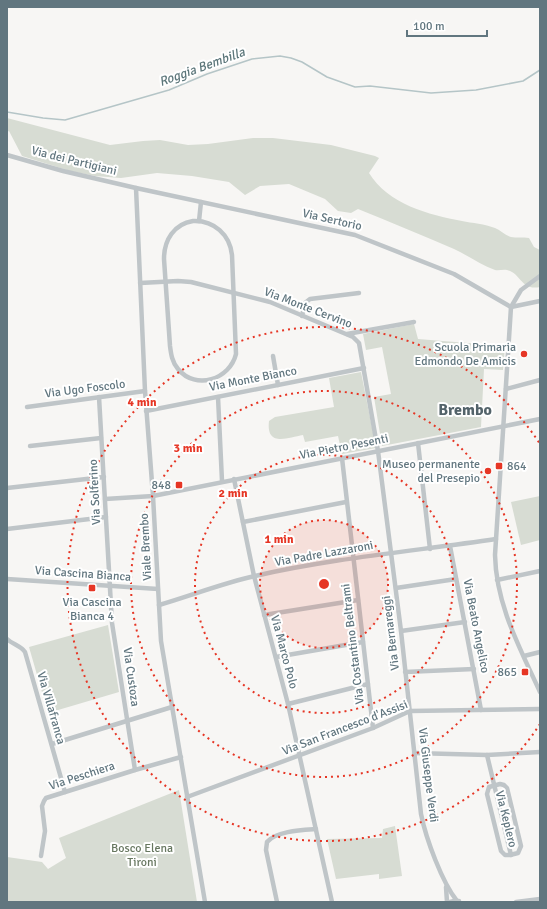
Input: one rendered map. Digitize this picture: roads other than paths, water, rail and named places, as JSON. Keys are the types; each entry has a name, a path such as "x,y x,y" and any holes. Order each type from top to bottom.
{"street":[{"name":"Via dei Partigiani","path":"7,155 66,172 136,188"},
{"name":"Via Sertorio","path":"136,188 349,233 454,274 511,307"},
{"name":"Viale Brembo","path":"136,188 146,411 163,654 205,902"},
{"path":"199,221 201,202"},
{"path":"199,221 217,227 223,232 228,239 232,253 237,348 235,360 230,367 219,376 209,380 194,379 183,374 172,360 166,281 164,253 168,240 173,232 183,224 199,221"},
{"path":"540,276 521,290 511,307 495,562 497,580 506,614 540,692"},
{"name":"Via Monte Cervino","path":"140,283 166,281 193,282 270,302 354,337 359,343 378,451"},
{"path":"302,316 305,303 308,299 359,293"},
{"path":"511,307 540,301"},
{"path":"347,334 414,322"},
{"path":"273,356 278,384"},
{"name":"Via Monte Bianco","path":"146,411 364,368"},
{"path":"506,389 540,380"},
{"name":"Via Ugo Foscolo","path":"27,407 145,391"},
{"path":"218,396 222,481"},
{"name":"Via Solferino","path":"99,397 110,586"},
{"name":"Via Pietro Pesenti","path":"105,499 153,496 222,481 540,419"},
{"path":"30,446 101,438"},
{"path":"418,443 430,549"},
{"name":"Via Bernareggi","path":"378,451 410,711"},
{"name":"Via Costantino Beltrami","path":"342,458 373,728"},
{"path":"7,488 104,477"},
{"name":"Via Marco Polo","path":"234,479 254,576 288,704 332,902"},
{"path":"243,522 346,502"},
{"path":"7,529 106,517"},
{"name":"Via Padre Lazzaroni","path":"159,605 254,576 353,557 496,540"},
{"name":"Via Beato Angelico","path":"450,546 482,710"},
{"path":"497,580 540,571"},
{"name":"Via Cascina Bianca","path":"7,579 158,589"},
{"path":"396,588 456,579"},
{"name":"Via Custoza","path":"110,586 112,623 135,770"},
{"path":"264,615 358,600"},
{"path":"401,631 465,622"},
{"name":"Via Villafranca","path":"7,639 11,643 21,647 24,652 65,792"},
{"path":"276,657 362,642"},
{"path":"524,656 540,652"},
{"path":"406,672 474,669"},
{"path":"288,704 368,684"},
{"path":"52,744 172,707"},
{"name":"Via San Francesco d'Assisi","path":"187,797 373,728 410,711 540,709"},
{"name":"Via Giuseppe Verdi","path":"410,711 423,823 446,885 447,902"},
{"path":"414,753 486,755 540,752"},
{"name":"Via Keplero","path":"486,755 511,855"},
{"name":"Via Peschiera","path":"41,856 45,831 43,802 48,797 181,757"},
{"name":"Via Keplero","path":"502,784 508,789 521,846 518,853 504,855 501,851 487,794 489,788 494,785 502,784"},
{"path":"277,902 266,850 266,842 272,838 292,831 316,829"},
{"name":"Via Giuseppe Verdi","path":"446,885 459,901"},
{"path":"516,902 540,899"},
{"path":"450,902 459,901"}],"waterway":[{"name":"Roggia Bembilla","path":"7,112 65,120 169,90 207,74 252,59 280,56 302,62 327,77 355,87 370,86 431,93 476,90 523,81 540,70"}],"place":[{"name":"Scuola Primaria Edmondo De Amicis","path":"524,354"},
{"name":"864","path":"499,466"},
{"name":"Museo permanente del Presepio","path":"488,471"},
{"name":"848","path":"179,485"},
{"name":"Via Cascina Bianca 4","path":"92,588"},
{"name":"865","path":"525,672"}],"district":[{"name":"Brembo","path":"465,410"}],"park label":[{"name":"Bosco Elena Tironi","path":"142,855"}]}
